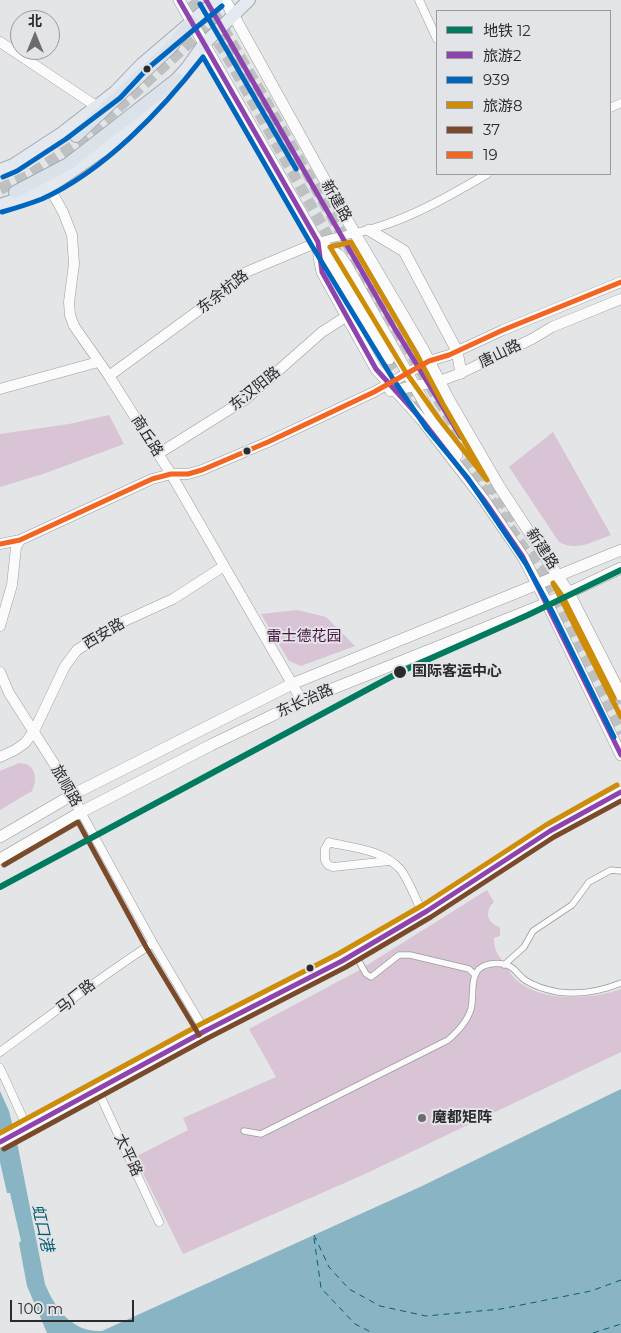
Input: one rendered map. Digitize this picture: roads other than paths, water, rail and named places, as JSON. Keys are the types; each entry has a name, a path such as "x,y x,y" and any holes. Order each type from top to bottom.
{"highway":[{"path":"76,136 170,48 192,22"},
{"path":"15,192 68,164 177,79"}],"main road":[{"name":"新建路","path":"179,0 318,242 319,262 322,272 376,369 418,414 484,500"},
{"path":"0,170 13,165 62,133 115,92 142,64 217,0"},
{"name":"新建路","path":"225,0 354,233 430,362 499,486 570,593 621,695"},
{"path":"0,205 49,187 110,145 151,108 177,79 204,44 249,0"},
{"path":"369,230 404,251 457,351 461,373"},
{"name":"新建路","path":"318,242 340,256 344,261 426,406 484,500 523,557 621,755"},
{"path":"318,242 389,359"},
{"name":"东长治路","path":"0,837 72,795 292,684 621,550"},
{"name":"东长治路","path":"0,859 81,812 211,745 302,701 547,603 621,568"},
{"path":"2,1141 205,1031 355,954 423,914 550,831 621,792"}],"street":[{"path":"419,0 436,37"},
{"path":"0,42 96,106"},
{"name":"东余杭路","path":"109,376 210,302 241,275 318,242 369,230 410,215 440,201 485,175"},
{"name":"商丘路","path":"49,187 63,212 72,236 74,264 69,295 70,315 74,326 109,376 171,474 302,701"},
{"name":"唐山路","path":"393,387 408,372 503,330 621,282"},
{"name":"唐山路","path":"171,474 188,474 202,470 268,442 374,392 393,387 416,387 461,373 552,327 621,300"},
{"name":"东汉阳路","path":"158,454 246,399 322,332 346,316"},
{"path":"0,389 98,362"},
{"path":"0,544 20,540 152,479 171,474"},
{"path":"0,626 12,585 16,547 20,540"},
{"name":"西安路","path":"0,757 25,743 34,730 65,666 77,650 120,623 173,598 224,566"},
{"name":"旅顺路","path":"0,672 9,694 34,730 72,795 153,943 205,1031"},
{"path":"389,861 333,867 328,865 325,860 325,849 329,842 376,853 389,861 401,869 423,914"},
{"path":"504,965 524,947 533,932 572,905 588,882 611,870 621,871"},
{"name":"马厂路","path":"0,1052 77,997 105,974 153,943"},
{"path":"355,954 366,974 371,977 399,955 410,955 469,969 475,975"},
{"path":"244,1132 260,1134 448,1040 459,1030 471,1010 475,975 479,969 486,965 498,963 510,966 525,980 556,992 599,991 621,983"},
{"path":"0,1068 23,1130"},
{"name":"太平路","path":"97,1089 159,1222"}],"water":[{"path":"621,1089 621,1333 47,1333 27,1286 19,1243 21,1241 10,1193 7,1193 0,1162 0,1091 9,1111 18,1147 45,1284 54,1302 73,1323 91,1331 102,1331 420,1187"}],"tunnel":[{"path":"192,0 231,63 341,259"},
{"path":"206,0 395,327 474,457 515,520"},
{"path":"0,189 27,177 80,142 236,0"},
{"path":"389,359 424,412"},
{"path":"454,446 532,560 560,610 621,734"},
{"path":"535,550 568,604 621,711"}],"metro line":[{"name":"12","path":"0,887 400,672 528,615 621,570"}],"place":[{"name":"国际客运中心","path":"400,672"},
{"name":"魔都矩阵","path":"422,1118"}],"park label":[{"name":"雷士德花园","path":"304,637"}],"water label":[{"name":"虹口港","path":"42,1228"}]}
